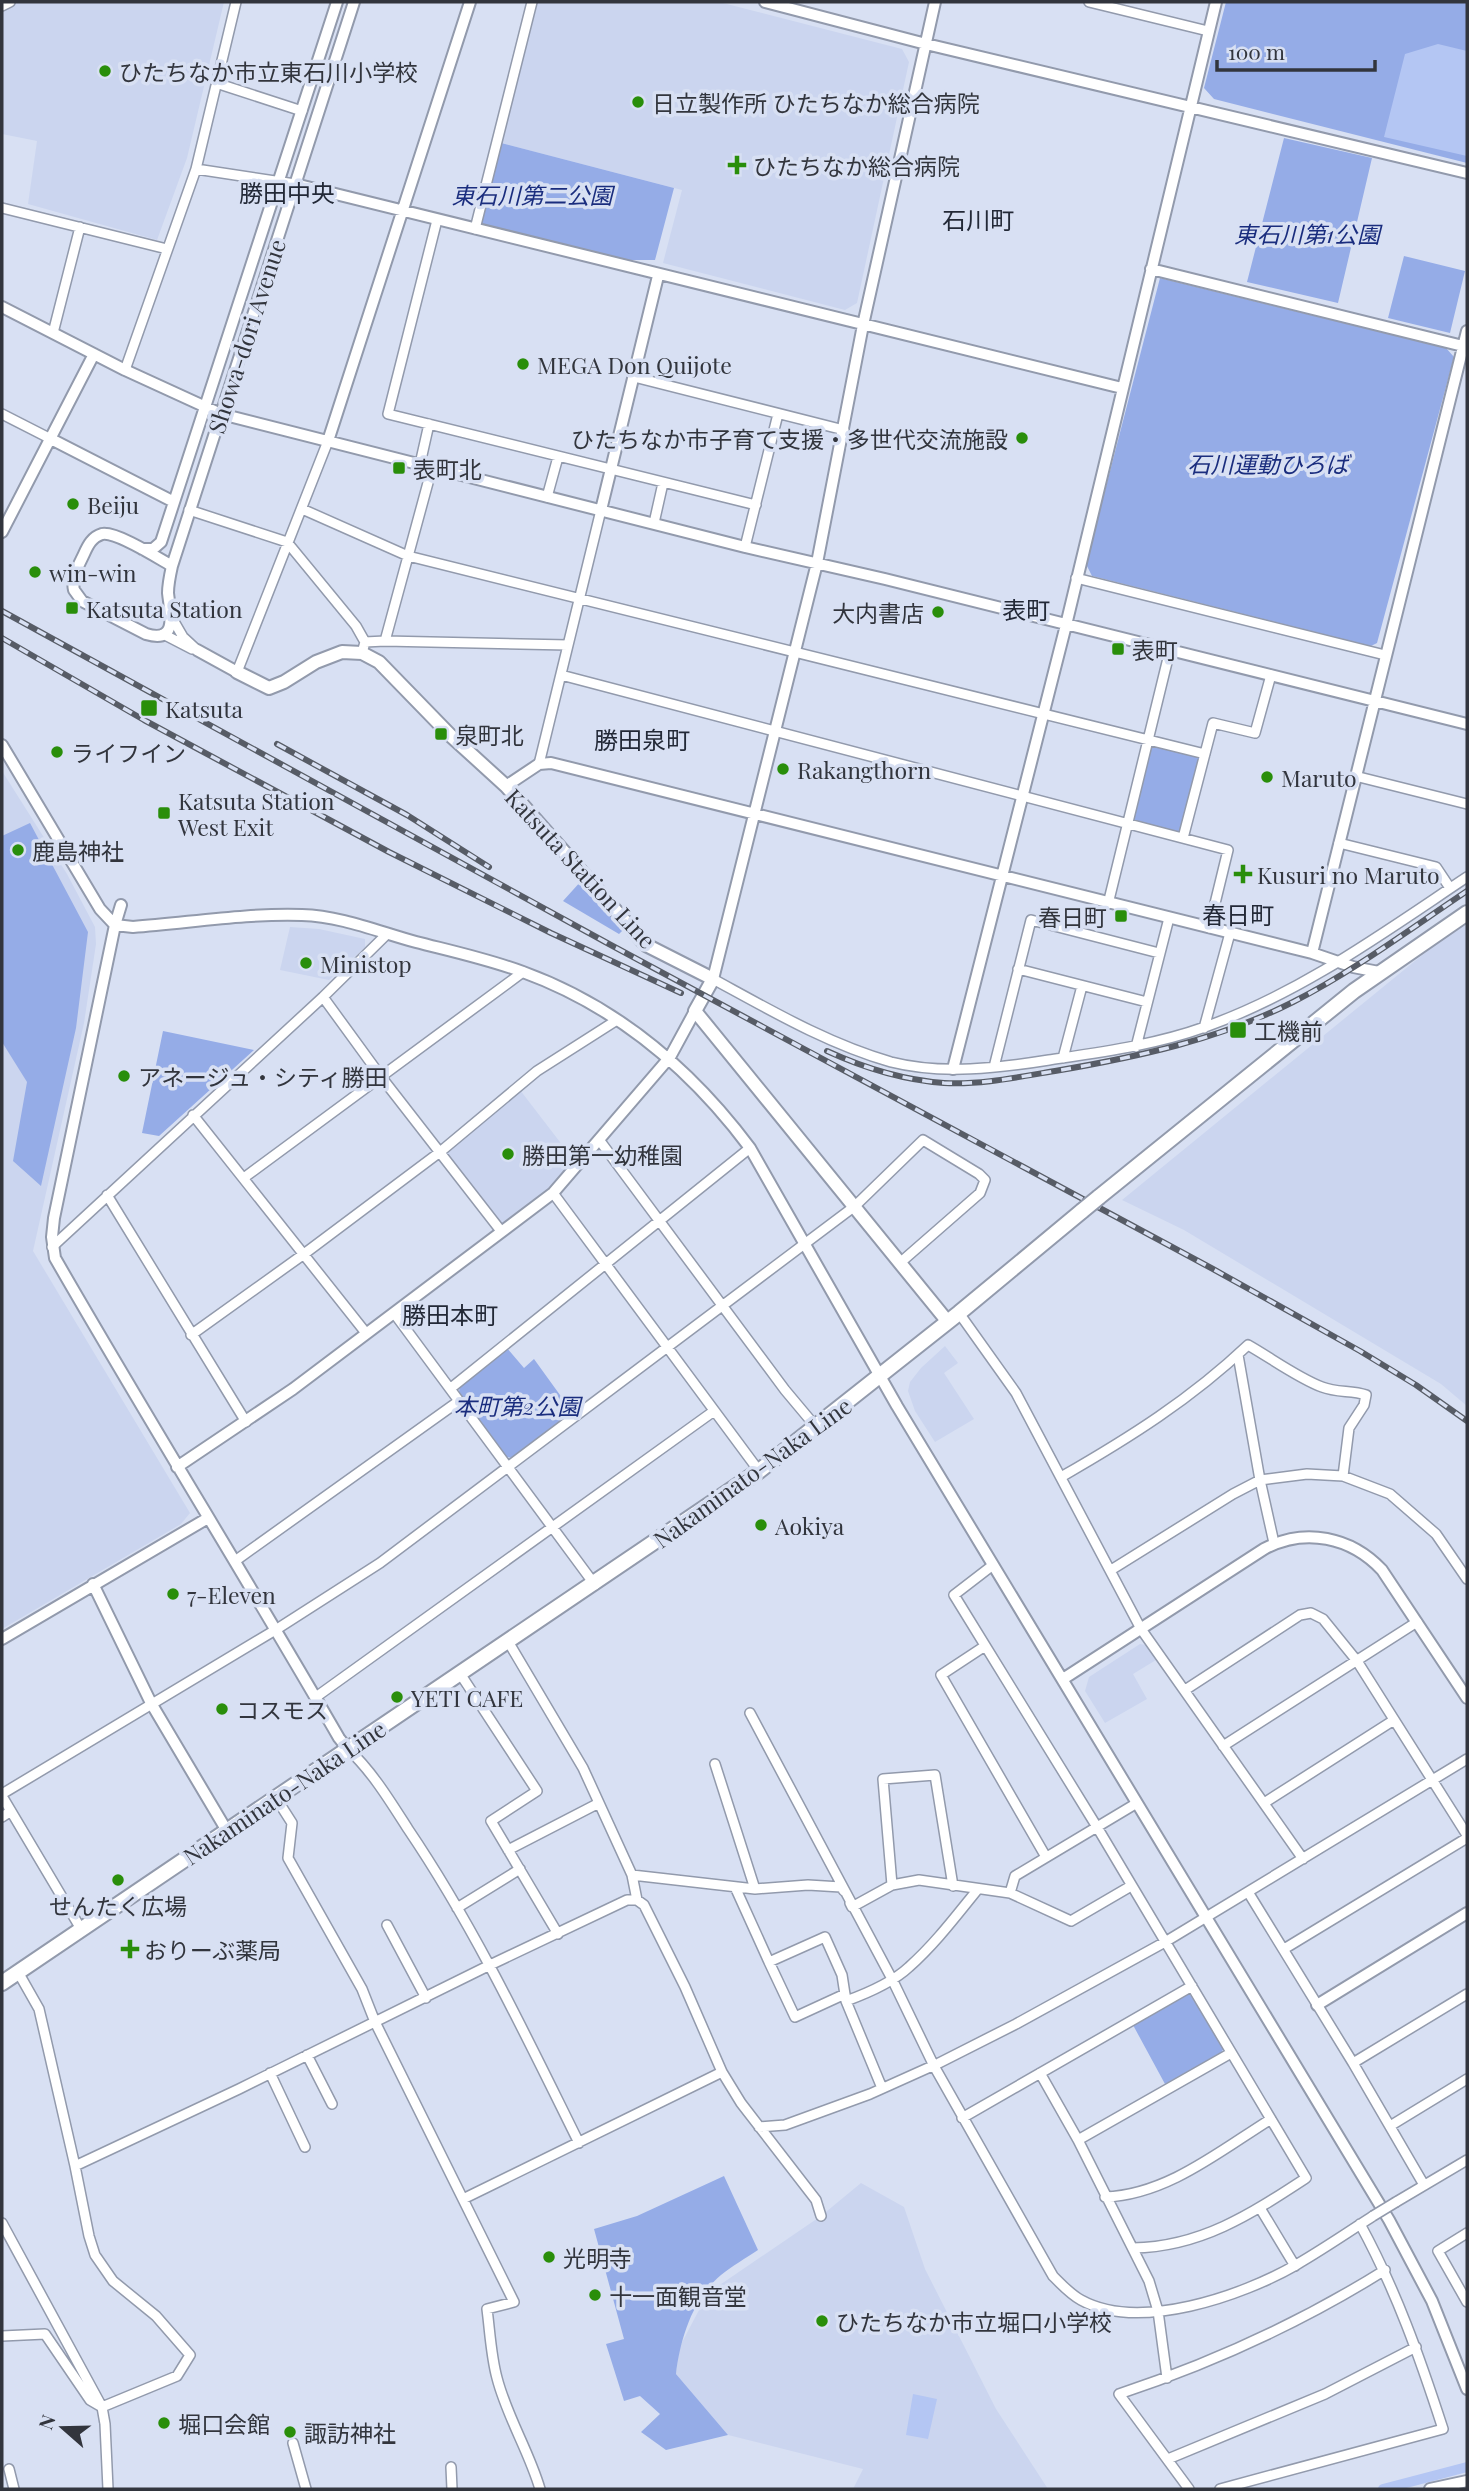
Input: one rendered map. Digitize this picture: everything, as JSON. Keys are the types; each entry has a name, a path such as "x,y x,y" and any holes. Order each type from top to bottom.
{"main road":[{"path":"237,673 270,688 330,656 363,648"},
{"name":"Katsuta Station Line","path":"363,648 450,735 506,786 646,945 713,979"},
{"name":"Nakaminato-Naka Line","path":"2,1983 347,1748 595,1585 760,1471 880,1377 1378,972 1467,914"},
{"path":"713,979 695,1010 901,1262 954,1317"}],"street":[{"path":"2,5 10,2"},
{"path":"125,370 196,169 236,2"},
{"name":"Showa-dori Avenue","path":"142,550 153,549 161,542 337,2"},
{"name":"Showa-dori Avenue","path":"172,618 168,585 172,566 354,2"},
{"path":"172,566 112,534 100,535 93,539 74,576 74,590 82,601 146,634 163,634 237,673 328,441 470,2"},
{"path":"475,229 532,2"},
{"path":"765,2 926,44 1467,173"},
{"path":"935,2 863,325 817,563 713,979 808,1030 892,1062 953,1069 1063,1058 1136,1047 1203,1028 1303,983 1340,962 1467,877"},
{"path":"1089,2 1208,31"},
{"path":"953,1069 1066,625 1216,2"},
{"path":"216,83 302,111"},
{"path":"196,169 295,184 658,276 1122,388"},
{"path":"2,208 167,249"},
{"path":"438,220 388,414 756,505"},
{"path":"54,333 80,227"},
{"path":"1151,269 1465,346"},
{"path":"539,764 658,276"},
{"path":"2,307 125,370 205,409 221,414 745,547 1467,724"},
{"path":"1312,953 1467,331"},
{"path":"2,532 6,515 51,439 94,354"},
{"path":"634,377 844,430"},
{"path":"2,414 174,502"},
{"path":"745,547 778,414"},
{"path":"420,464 429,424"},
{"path":"547,497 558,457"},
{"path":"385,641 432,468"},
{"path":"654,523 663,483"},
{"path":"302,509 408,556 1205,754"},
{"path":"190,510 287,542 356,626 363,648 385,641 568,645"},
{"path":"1076,578 1385,654"},
{"path":"163,634 170,627 172,618"},
{"path":"172,618 183,636 197,650"},
{"path":"1108,904 1170,650"},
{"path":"561,675 1228,850 1209,928"},
{"path":"1183,838 1213,723 1255,733 1271,675"},
{"path":"2,746 87,889 106,918 115,925 133,927 302,915 336,920 523,972 576,995 617,1020 670,1058 725,1114 750,1148 880,1377 1402,2244 1440,2318 1467,2389"},
{"path":"506,786 539,764 551,763 1312,953 1353,967 1378,972"},
{"path":"1355,776 1467,804"},
{"path":"1339,843 1436,867 1450,888"},
{"path":"121,905 54,1218 52,1247 55,1258 177,1467 277,1629 339,1738 376,1781 427,1857 490,1965 579,2143"},
{"path":"1136,1047 1169,918"},
{"path":"994,1067 1031,920 1159,953"},
{"path":"1203,1028 1230,933"},
{"path":"52,1247 323,997 387,934"},
{"path":"1018,970 1147,1002"},
{"path":"244,1177 523,972"},
{"path":"1063,1058 1082,986"},
{"path":"323,997 501,1231"},
{"path":"177,1467 246,1422 553,1193 670,1058 695,1010"},
{"path":"191,1335 440,1152 537,1071 617,1020"},
{"path":"193,1115 366,1333"},
{"path":"81,1929 2,1795 277,1629 380,1563 855,1206 923,1140 985,1180 980,1193 901,1262"},
{"path":"600,1141 785,1390 816,1427"},
{"path":"451,1388 750,1148"},
{"path":"553,1193 760,1471"},
{"path":"107,1195 246,1422"},
{"path":"394,1312 510,1466 595,1585"},
{"path":"954,1317 1016,1393 1141,1629 1303,1859"},
{"path":"1061,1477 1137,1433 1186,1398 1248,1345 1321,1387 1366,1395 1364,1405 1349,1428 1343,1476"},
{"path":"1238,1355 1274,1543"},
{"path":"235,1561 459,1401"},
{"path":"316,1696 714,1411"},
{"path":"1111,1570 1260,1480 1307,1474 1343,1476 1390,1494 1427,1524 1467,1579"},
{"path":"2,1639 208,1518"},
{"path":"1063,1679 1274,1543 1307,1536 1349,1545 1374,1560 1467,1698"},
{"path":"993,1565 954,1595 1097,1827 1306,2178 1260,2208 1218,2230 1161,2248 1133,2248"},
{"path":"93,1584 151,1703 227,1831"},
{"path":"1185,1690 1300,1615 1311,1613 1323,1619 1357,1661 1467,1836 1284,1949"},
{"path":"1223,1746 1417,1622"},
{"path":"509,1643 583,1768 632,1875 637,1900"},
{"path":"985,1646 941,1675 1046,1857"},
{"path":"461,1675 537,1791 491,1821 558,1934"},
{"path":"750,1713 892,1979 962,2118 1053,2276 1078,2299 1112,2311 1158,2311 1245,2289 1294,2266 1467,2160"},
{"path":"1264,1803 1394,1720"},
{"path":"759,2127 785,2125 882,2088 934,2066 1016,2024 1165,1942 1467,1759"},
{"path":"715,1765 755,1889"},
{"path":"892,1885 883,1779 935,1775 953,1886"},
{"path":"276,1798 292,1823 288,1858 362,1989 375,2022 514,2302 487,2309 496,2377 540,2489"},
{"path":"508,1850 599,1803"},
{"path":"1010,1894 1015,1876 1136,1804"},
{"path":"2,1817 11,1811"},
{"path":"457,1908 520,1869"},
{"path":"632,1875 755,1889 808,1885 841,1887"},
{"path":"852,1907 892,1885 919,1880 1010,1894 1071,1921 1131,1886"},
{"path":"735,1886 795,2017 892,1979 907,1969 978,1889"},
{"path":"1248,1892 1424,2185"},
{"path":"75,2166 627,1900 637,1900 644,1905 685,1987 722,2072 740,2103 817,2200 821,2216"},
{"path":"1317,2005 1467,1913"},
{"path":"387,1925 426,1997"},
{"path":"769,1962 825,1937 842,1975 846,1998 882,2088"},
{"path":"18,1972 39,2008 95,2255 113,2281 156,2316 190,2355 177,2376 102,2407"},
{"path":"962,2118 1192,1986"},
{"path":"1353,2063 1467,1994"},
{"path":"1078,2140 1231,2053"},
{"path":"307,2055 332,2104"},
{"path":"463,2199 722,2072"},
{"path":"270,2073 305,2147"},
{"path":"1040,2073 1078,2140 1149,2281 1158,2311 1167,2378"},
{"path":"1390,2126 1467,2079"},
{"path":"1105,2196 1120,2196 1158,2186 1271,2119"},
{"path":"1260,2208 1294,2266"},
{"path":"2,2223 102,2407 108,2489"},
{"path":"1220,2489 1443,2429 1416,2347 1385,2270 1360,2224"},
{"path":"1467,2233 1438,2251 1467,2302"},
{"path":"1189,2489 1119,2394 1167,2378 1271,2333 1333,2303 1385,2270"},
{"path":"2,2336 45,2334 90,2400 102,2407"},
{"path":"1168,2459 1325,2393 1416,2347"},
{"path":"293,2443 306,2489"},
{"path":"451,2467 452,2489"},
{"path":"9,2469 14,2489"},
{"path":"1430,2489 1467,2481"}],"shaded area":[{"name":"ひたちなか市立東石川小学校","path":"15,2 224,2 187,158 157,240 28,204 37,141 2,134 2,8"},
{"name":"ひたちなか総合病院","path":"538,2 719,2 902,49 909,62 857,303 845,310 663,263 682,190 501,143"},
{"path":"1438,44 1467,51 1467,156 1384,137 1405,54"},
{"path":"2,771 67,874 95,927 96,944 84,1023 33,1251 190,1513 181,1524 2,1629"},
{"path":"1467,924 1467,1406 1441,1384 1184,1230 1122,1200 1437,943"},
{"path":"290,927 319,929 365,939 365,947 329,980 280,970"},
{"name":"勝田第一幼稚園","path":"520,1090 573,1159 550,1188 504,1223 499,1223 447,1157 447,1151"},
{"path":"945,1346 958,1363 944,1373 974,1419 935,1442 915,1411 908,1391 910,1382 921,1368"},
{"path":"1140,1644 1146,1645 1156,1660 1133,1674 1147,1699 1105,1723 1085,1691 1089,1677"},
{"name":"ひたちなか市立堀口小学校","path":"861,2183 904,2207 925,2269 996,2409 1048,2489 853,2489 863,2469 728,2435 676,2374 679,2348 708,2293 821,2216"},
{"path":"913,2394 937,2399 928,2439 906,2435"}],"green space":[{"path":"1226,2 1467,2 1467,163 1214,99 1204,88"},
{"name":"東石川第1公園","path":"1284,138 1372,158 1338,303 1247,282"},
{"name":"東石川第二公園","path":"501,143 674,188 655,260 629,260 479,222"},
{"path":"1404,256 1465,271 1450,333 1388,318"},
{"name":"石川運動ひろば","path":"1160,278 1446,348 1454,357 1377,643 1371,646 1092,576 1086,564"},
{"path":"1147,740 1205,754 1183,838 1126,823"},
{"path":"30,823 88,932 76,1028 41,1186 13,1161 27,1082 2,1042 2,836"},
{"path":"582,880 625,928 619,934 563,901"},
{"path":"163,1031 254,1050 159,1136 142,1133"},
{"name":"本町第2公園","path":"507,1348 524,1368 534,1359 573,1413 512,1458 507,1457 459,1392 460,1383"},
{"path":"1189,1993 1224,2048 1221,2053 1165,2084 1133,2025"},
{"path":"724,2176 758,2250 721,2275 703,2295 685,2333 676,2374 728,2435 666,2450 641,2432 660,2414 640,2396 624,2401 606,2344 624,2339 594,2229 637,2216"}],"waterway":[{"path":"1383,2489 1467,2467"}],"railway":[{"path":"2,611 609,944 1213,1269 1360,1351 1416,1385 1467,1421"},
{"path":"2,638 144,720 389,852 551,933 681,993"},
{"path":"277,744 407,815 489,867"},
{"path":"827,1051 869,1068 899,1076 958,1083 986,1082 1086,1066 1177,1046 1236,1027 1316,990 1467,891"}],"place":[{"name":"ひたちなか市立東石川小学校","path":"105,71"},
{"name":"日立製作所 ひたちなか総合病院","path":"638,102"},
{"name":"ひたちなか総合病院","path":"737,165"},
{"name":"MEGA Don Quijote","path":"523,364"},
{"name":"ひたちなか市子育て支援・多世代交流施設","path":"1022,438"},
{"name":"表町北","path":"399,468"},
{"name":"Beiju","path":"73,504"},
{"name":"win-win","path":"35,572"},
{"name":"Katsuta Station","path":"72,608"},
{"name":"大内書店","path":"938,612"},
{"name":"表町","path":"1118,649"},
{"name":"Katsuta","path":"149,708"},
{"name":"泉町北","path":"441,734"},
{"name":"ライフイン","path":"57,752"},
{"name":"Rakangthorn","path":"783,769"},
{"name":"Maruto","path":"1267,777"},
{"name":"Katsuta Station West Exit","path":"164,813"},
{"name":"鹿島神社","path":"18,850"},
{"name":"Kusuri no Maruto","path":"1243,874"},
{"name":"春日町","path":"1121,916"},
{"name":"Ministop","path":"306,963"},
{"name":"工機前","path":"1238,1030"},
{"name":"アネージュ・シティ勝田","path":"124,1076"},
{"name":"勝田第一幼稚園","path":"508,1154"},
{"name":"Aokiya","path":"761,1525"},
{"name":"7-Eleven","path":"173,1594"},
{"name":"YETI CAFE","path":"397,1697"},
{"name":"コスモス","path":"222,1709"},
{"name":"せんたく広場","path":"118,1880"},
{"name":"おりーぶ薬局","path":"130,1949"},
{"name":"光明寺","path":"549,2257"},
{"name":"十一面観音堂","path":"595,2295"},
{"name":"ひたちなか市立堀口小学校","path":"822,2321"},
{"name":"堀口会館","path":"164,2423"},
{"name":"諏訪神社","path":"290,2432"}],"district":[{"name":"勝田中央","path":"287,192"},
{"name":"石川町","path":"978,219"},
{"name":"表町","path":"1026,609"},
{"name":"勝田泉町","path":"642,739"},
{"name":"春日町","path":"1238,914"},
{"name":"勝田本町","path":"450,1314"}]}
